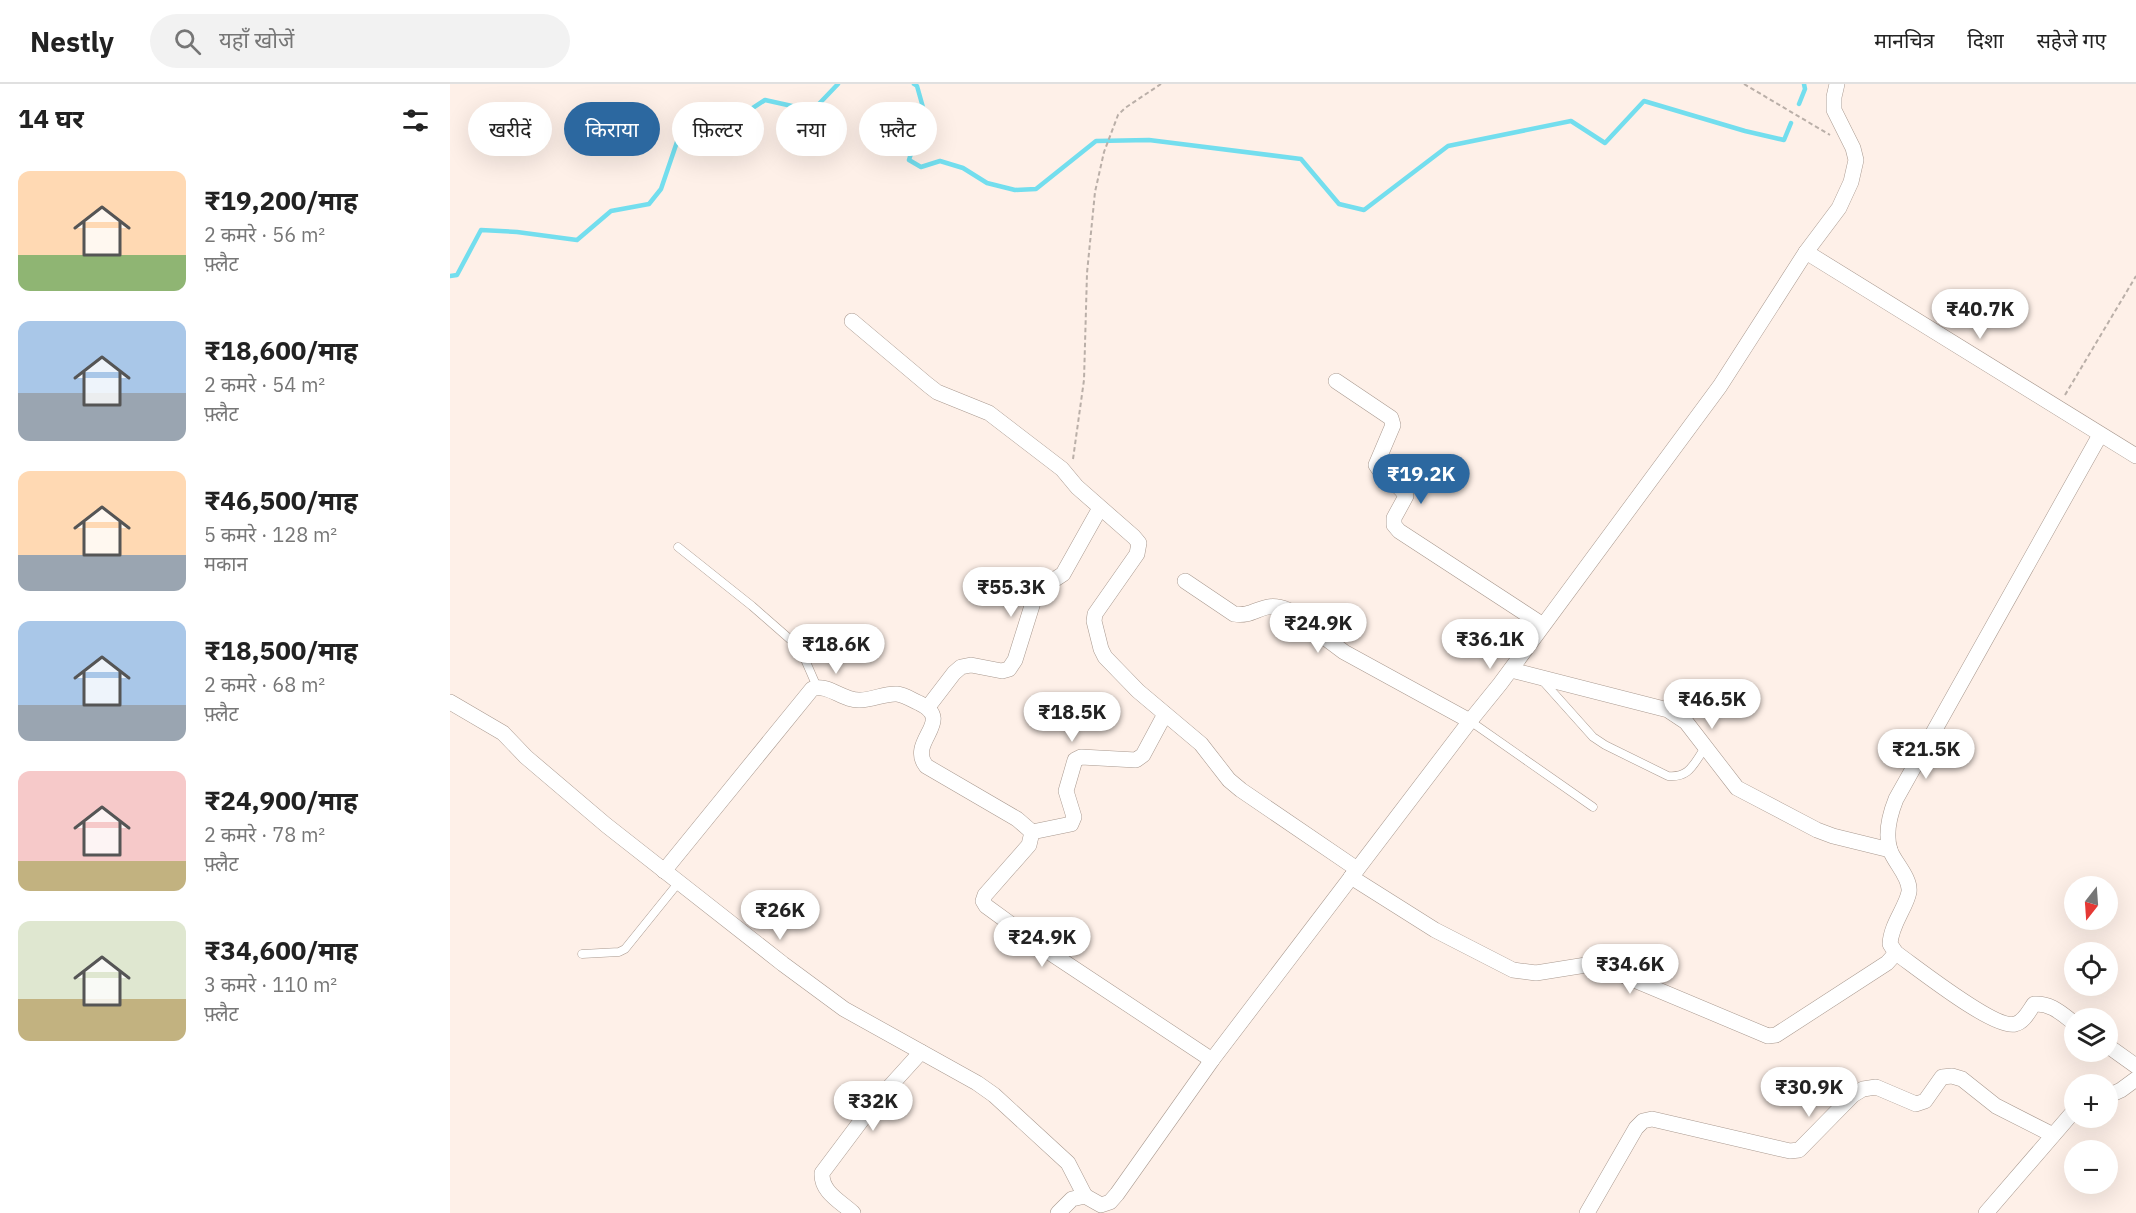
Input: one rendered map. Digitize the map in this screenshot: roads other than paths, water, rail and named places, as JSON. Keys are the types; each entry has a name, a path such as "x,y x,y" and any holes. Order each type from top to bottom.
{"street":[{"path":"450,702 503,733 526,757 664,871 844,1009 994,1095 1068,1163 1085,1196 1104,1209 1212,1060 1511,670 1720,386 1806,252 1839,208 1851,182 1856,160 1853,148 1834,110 1837,84"},
{"path":"1806,252 2136,456"},
{"path":"852,321 937,392 989,412 1052,460 1100,508 1134,537 1140,548 1095,614 1094,621 1105,657 1138,691 1201,744 1240,790 1435,930 1513,970 1536,973 1586,965 1600,966 1768,1036 1776,1035 1887,963 1896,953"},
{"path":"1336,381 1391,418 1393,425 1376,465 1380,472 1406,496 1395,518 1394,525 1399,531 1544,625"},
{"path":"2064,1016 2051,1006 2034,1004 2023,1020 2008,1025 1977,1011 1896,953 1890,944 1890,935 1909,891 1907,881 1890,850 1888,839 1891,812 1896,799 2100,435"},
{"path":"928,707 961,667 971,665 1002,671 1009,669 1015,660 1035,596 1040,589 1063,574 1100,508"},
{"path":"1185,581 1234,614 1242,616 1269,606 1278,606 1287,610 1344,652 1470,721"},
{"path":"1511,670 1668,710 1686,722 1737,788 1817,830 1890,850"},
{"path":"664,871 807,694 817,687 850,699 860,700 897,694 928,707 933,713 933,720 921,752 921,759 926,766 1017,819 1032,832"},
{"path":"1032,832 1071,824 1074,817 1066,791 1075,760 1081,757 1136,760 1143,755 1165,714"},
{"path":"1032,832 1029,845 985,894 983,900 986,906 1052,954 1212,1060"},
{"path":"853,1213 826,1189 822,1182 822,1173 873,1105 921,1052"},
{"path":"2118,1053 2136,1066"},
{"path":"1587,1213 1636,1128 1643,1121 1652,1119 1790,1151 1799,1150 1853,1095 1863,1089 1876,1087 1916,1104 1925,1101 1942,1077 1952,1076 1962,1079 2004,1110 2053,1135"},
{"path":"2118,1091 2136,1078"},
{"path":"1986,1213 2064,1122"},
{"path":"1058,1213 1072,1198 1085,1196"}],"lane":[{"path":"678,547 800,648 817,687"},
{"path":"1540,677 1593,737 1668,776 1679,777 1687,773 1705,748"},
{"path":"1470,721 1593,807"},
{"path":"582,954 619,952 625,949 679,882"}],"waterway":[{"path":"450,276 457,275 481,230 577,240 611,211 649,204 661,189 678,139 733,121 765,100 801,108 816,107 838,84"},
{"path":"914,84 917,86 924,111 909,160 921,167 940,161 963,168 987,183 1015,190 1036,189 1096,141 1149,140 1301,159 1339,204 1364,210 1448,146 1571,121 1605,143 1644,101 1784,140 1791,123"},
{"path":"1799,104 1805,89 1804,84"}]}
